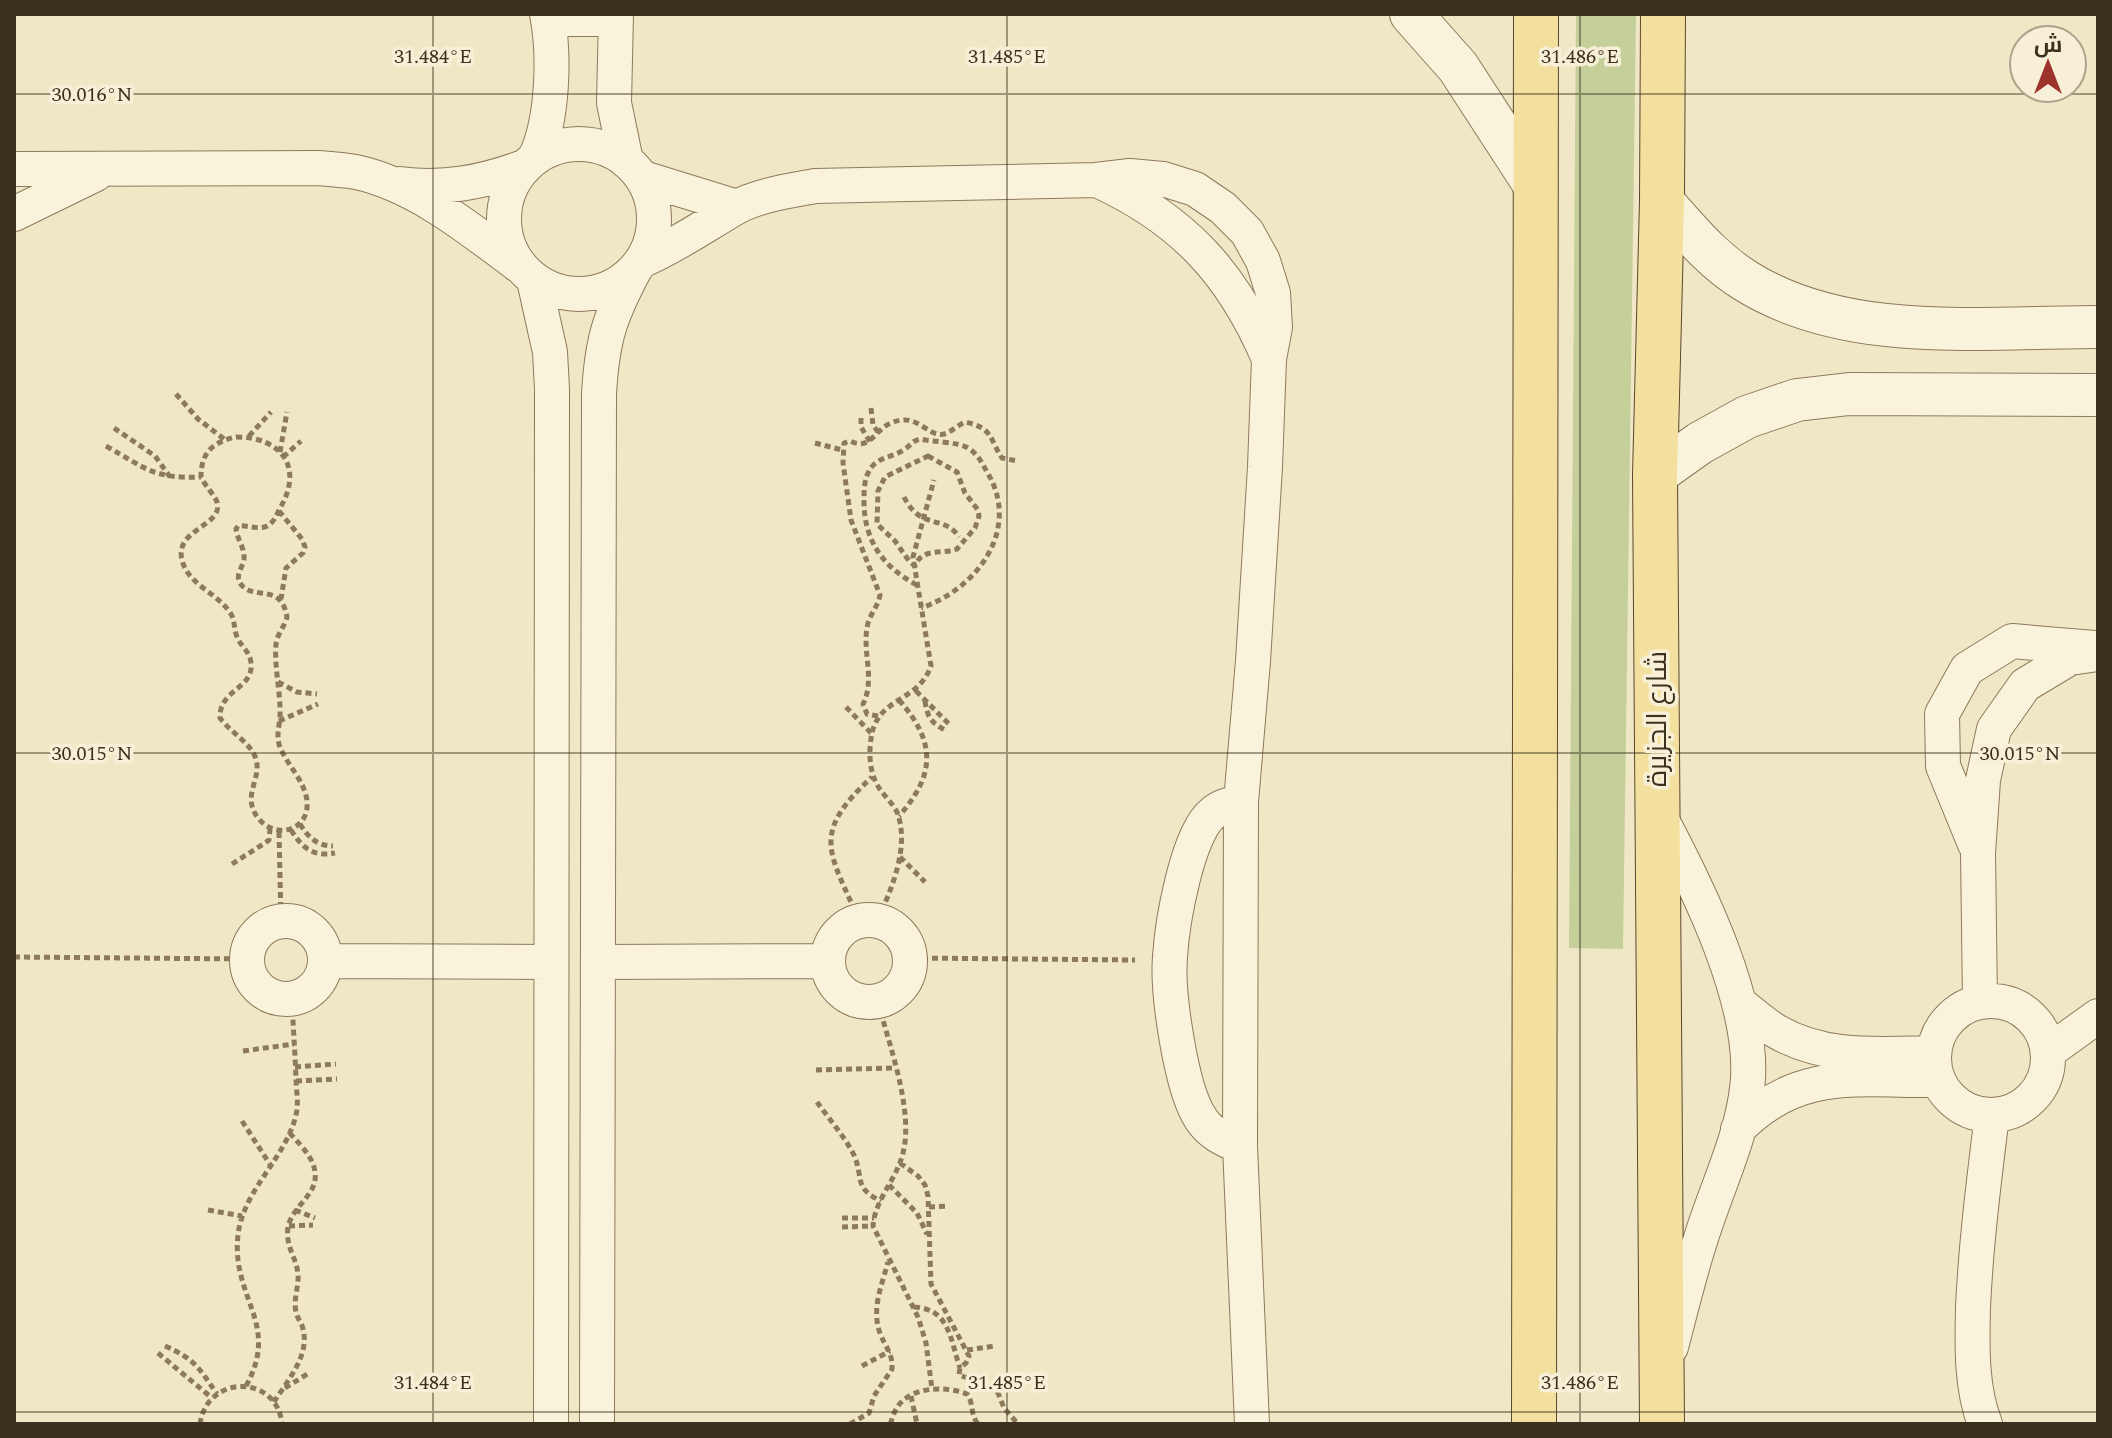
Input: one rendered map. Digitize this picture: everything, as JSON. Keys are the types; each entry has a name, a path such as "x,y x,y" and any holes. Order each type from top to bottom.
{"main road":[{"path":"1534,1424 1536,14"},
{"name":"شارع الجزيرة","path":"1661,1405 1655,475 1663,14"}],"street":[{"path":"1411,14 1458,67 1534,184"},
{"path":"551,1424 552,389 550,352 526,272 507,241 503,214 509,189 543,142 549,115 548,16 616,17 614,103 634,170 653,205 653,232 613,309 602,351 599,394 597,1424"},
{"path":"14,169 318,168 356,172 391,183 425,187 492,179 565,145 597,147 634,170 737,207"},
{"path":"14,214 106,170"},
{"path":"391,183 457,220 558,292 586,294 612,287 638,266 737,207 781,192 850,183 1163,179 1195,189 1223,208 1247,232 1263,261 1273,293 1275,327 1269,359 1260,556 1241,802 1240,1146 1252,1424"},
{"path":"1096,180 1130,195 1189,238 1236,294 1255,325 1269,359"},
{"path":"1662,201 1700,245 1746,281 1815,313 1856,323 1909,327 2098,327"},
{"path":"1908,394 1909,327"},
{"path":"1655,475 1700,443 1747,417 1797,400 1849,394 2098,395"},
{"path":"1978,853 1943,766 1942,714 1967,669 2012,641 2098,651"},
{"path":"1980,1002 1978,853 1983,780 1994,729 2025,685 2070,658 2098,651"},
{"path":"1240,1146 1213,1132 1194,1107 1176,1027 1170,960 1179,898 1197,837 1213,812 1241,802"},
{"path":"1656,810 1695,883 1739,1003 1748,1045 1747,1088 1738,1129 1701,1237 1661,1405"},
{"path":"281,920 298,922 313,930 322,944 325,961 321,978 309,992 292,999 275,998 259,990 249,976 246,959 251,941 263,927 281,920"},
{"path":"869,920 894,927 906,941 912,958 908,977 896,993 878,1002 859,1001 843,993 831,978 827,961 831,943 843,928 869,920"},
{"path":"325,961 551,962"},
{"path":"598,962 827,961"},
{"path":"1980,1002 2003,1002 2024,1012 2040,1029 2048,1052 2046,1075 2034,1096 2015,1110 1992,1115 1975,1113 1960,1106 1947,1094 1936,1066 1939,1035 1949,1020 1962,1009 1980,1002"},
{"path":"1739,1003 1774,1030 1811,1047 1936,1066"},
{"path":"2048,1052 2098,1016"},
{"path":"1738,1129 1756,1110 1778,1096 1803,1086 1936,1066"},
{"path":"1985,1424 1979,1409 1972,1349 1976,1242 1992,1115"}],"path":[{"path":"176,394 198,419 225,439"},
{"path":"871,408 878,432"},
{"path":"248,437 271,412"},
{"path":"281,455 287,412"},
{"path":"861,418 861,427 870,442"},
{"path":"878,716 867,714 863,704 870,686 867,625 880,595 851,520 842,450 844,443 850,441 862,445 870,442 878,432 901,419 921,423 938,434 945,434 965,422 986,430 1002,458 1018,461"},
{"path":"114,428 155,456 170,477"},
{"path":"279,511 305,547 303,553 286,568 281,599 287,617 276,641 278,742 308,802 300,824 291,830 279,832 255,814 251,804 256,760 251,750 220,718 224,700 249,678 249,653 236,635 232,616 193,579 181,559 181,547 187,537 213,517 217,508 216,499 201,477 204,454 225,439 260,439 281,455 291,472 289,493 266,526 238,526 236,533 244,555 240,583 246,588 281,599"},
{"path":"918,586 891,569 873,545 867,530 864,486 875,463 906,448 912,441 920,439 967,447 978,456 997,488 999,510 996,533 989,554 977,572 943,601 921,608"},
{"path":"281,455 301,441"},
{"path":"815,443 842,450"},
{"path":"106,446 158,475 201,477"},
{"path":"928,456 957,472 979,516 975,528 957,549 927,553 918,557 915,566 877,524 878,491 885,477 928,456"},
{"path":"872,777 851,796 834,820 830,832 832,858 869,920 895,880 900,856 899,816 872,777 872,734 878,716 916,691 926,679 931,666 914,548 934,480"},
{"path":"904,497 910,510 922,520 946,524 959,537"},
{"path":"278,682 297,692 317,694"},
{"path":"916,691 925,700 949,728 934,725 926,713 925,700"},
{"path":"899,700 917,720 926,745 926,771 916,796 899,816"},
{"path":"279,721 318,704"},
{"path":"846,707 872,734"},
{"path":"291,830 309,851 325,854 334,849 314,841 300,824"},
{"path":"232,864 269,840 270,828"},
{"path":"279,832 281,920"},
{"path":"900,856 925,882"},
{"path":"14,957 246,959"},
{"path":"912,958 1170,960"},
{"path":"246,1386 256,1369 261,1350 259,1331 243,1288 238,1262 238,1235 242,1216 297,1114 292,999"},
{"path":"878,1002 906,1114 906,1135 900,1163 881,1201 873,1226 913,1307 926,1343 932,1389"},
{"path":"243,1051 294,1044"},
{"path":"295,1067 336,1064"},
{"path":"816,1070 894,1068"},
{"path":"296,1081 337,1079"},
{"path":"817,1102 855,1157 860,1185 869,1195 881,1201"},
{"path":"242,1121 271,1166"},
{"path":"274,1402 304,1349 304,1330 295,1312 298,1275 287,1242 295,1210 313,1189 315,1169 311,1159 289,1132"},
{"path":"900,1163 925,1185 929,1207 930,1276 933,1291 969,1356 960,1368"},
{"path":"889,1185 917,1213 929,1239"},
{"path":"929,1207 948,1206"},
{"path":"208,1210 242,1216"},
{"path":"289,1226 314,1222 295,1210"},
{"path":"842,1218 874,1218"},
{"path":"842,1227 873,1226"},
{"path":"850,1424 869,1413 874,1396 892,1369 890,1351 880,1333 876,1313 889,1261"},
{"path":"913,1307 934,1311 943,1319 960,1368 959,1375 996,1388 1004,1408 1018,1424"},
{"path":"165,1346 188,1356 214,1396"},
{"path":"967,1350 995,1346"},
{"path":"862,1366 890,1351"},
{"path":"158,1353 214,1396"},
{"path":"281,1391 309,1373"},
{"path":"200,1424 204,1408 214,1396 231,1387 246,1386 262,1391 274,1402 282,1424"},
{"path":"890,1424 897,1407 911,1396 932,1389 967,1394 971,1400 972,1416 978,1424"},
{"path":"911,1396 917,1424"}],"green space":[{"path":"1576,14 1636,14 1623,949 1569,948"}]}
